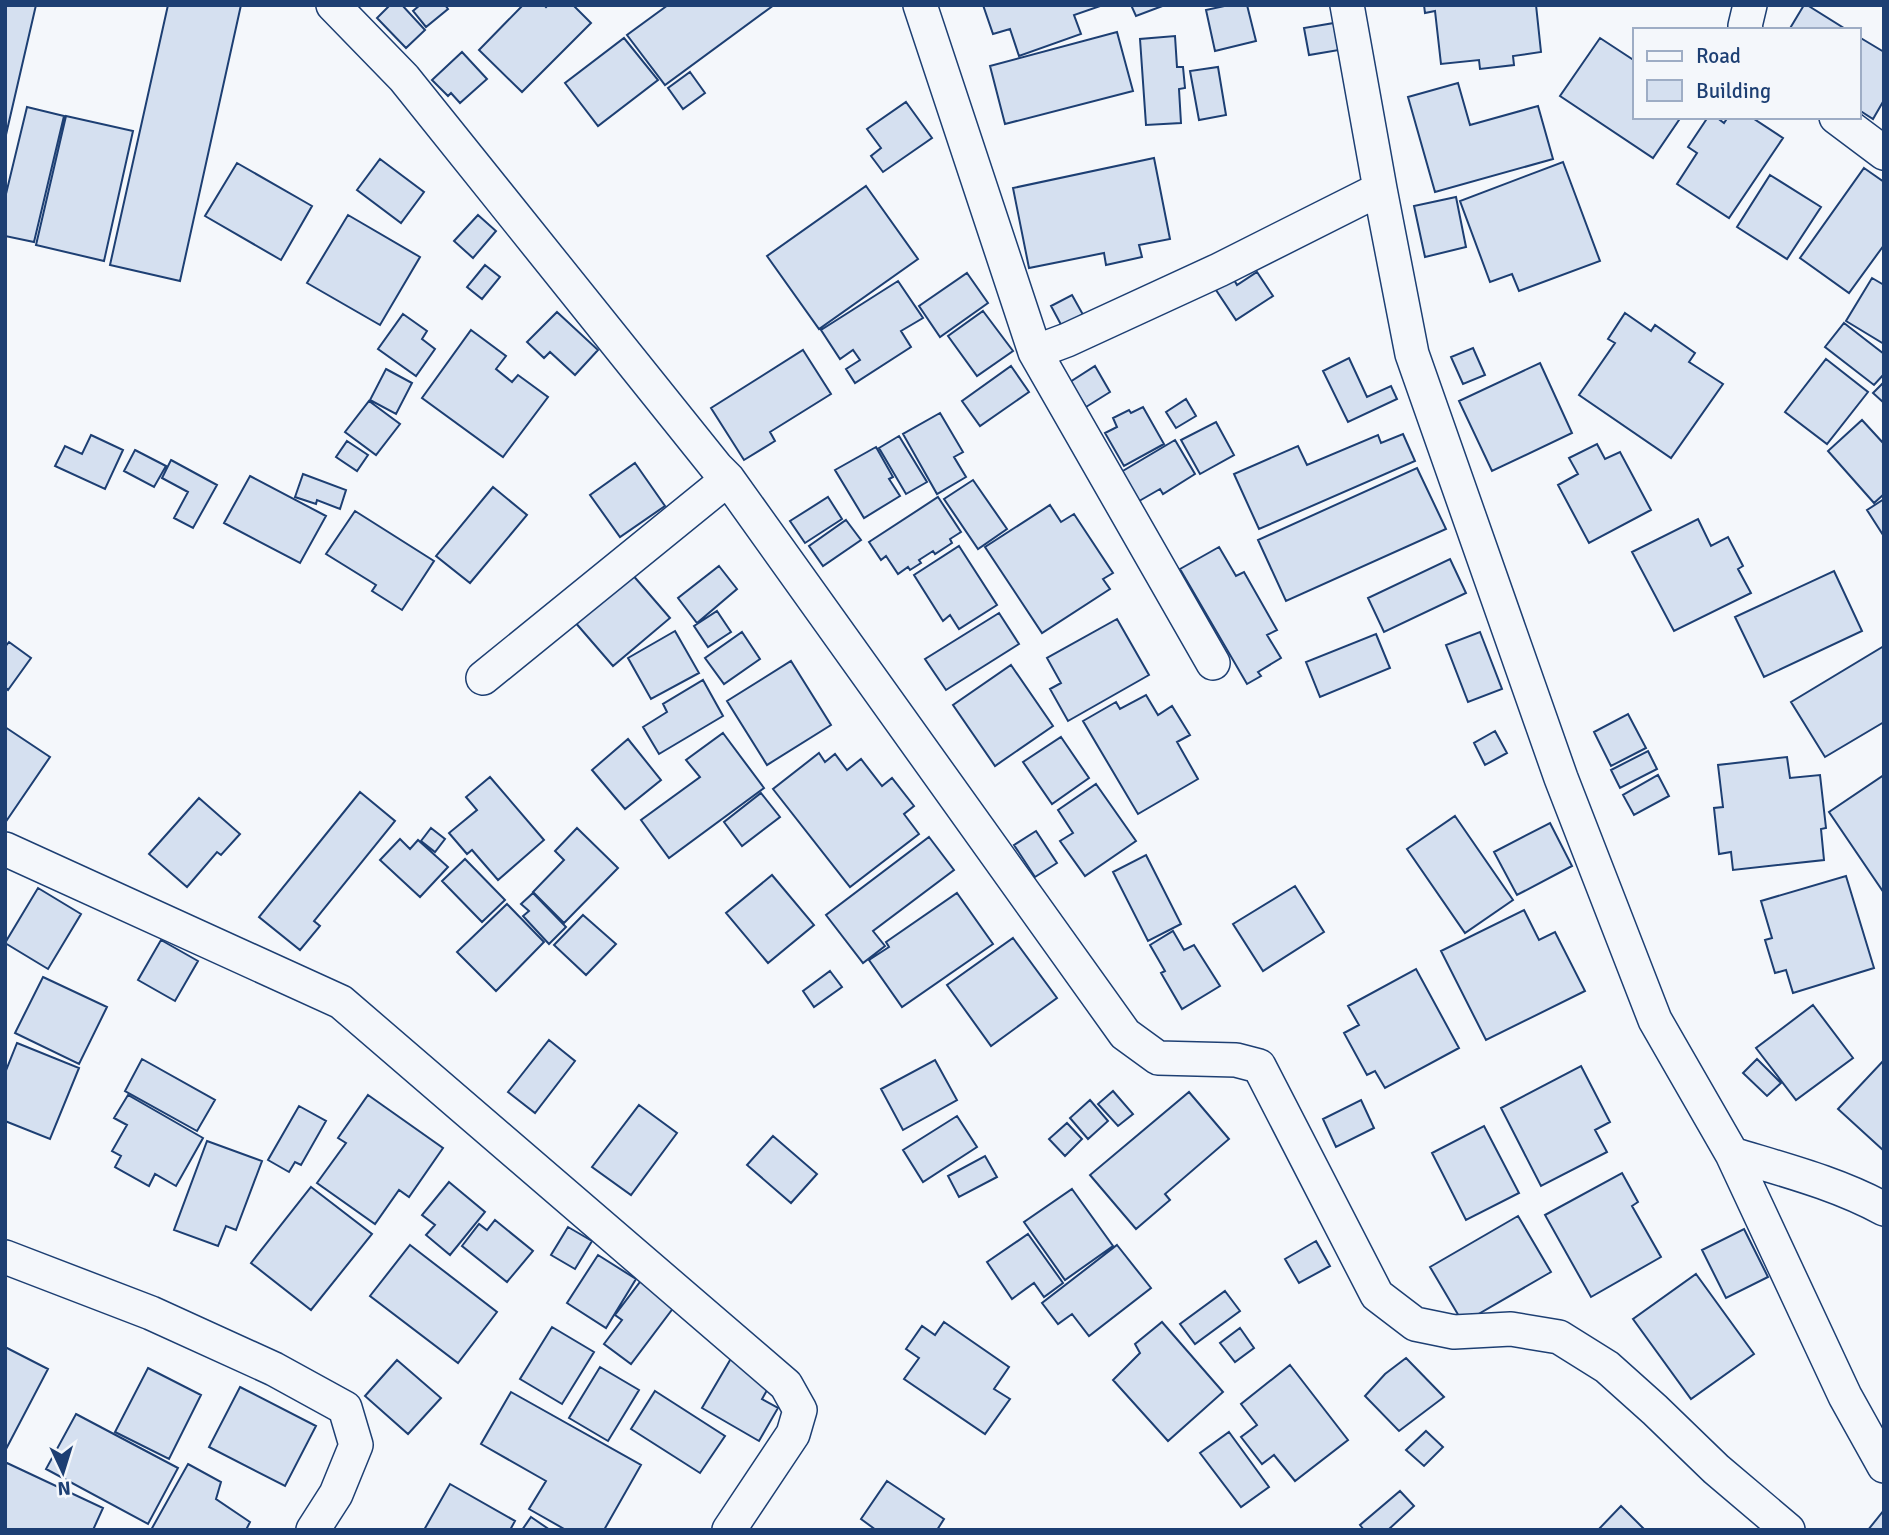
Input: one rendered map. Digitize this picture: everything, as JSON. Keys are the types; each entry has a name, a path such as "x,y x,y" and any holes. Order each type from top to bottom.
{"street":[{"path":"333,5 404,78 728,479 1125,1034 1158,1058 1236,1060 1259,1066 1377,1295 1415,1324 1454,1332 1511,1329 1559,1337 1607,1367 1716,1469 1788,1530"},
{"path":"920,5 1035,352 1213,663"},
{"path":"1347,5 1412,354 1561,778 1655,1020 1732,1154 1845,1396 1884,1466"},
{"path":"1746,28 1750,5"},
{"path":"1839,119 1884,153"},
{"path":"1035,352 1219,270 1380,188"},
{"path":"483,678 728,479"},
{"path":"5,849 341,1002 786,1385 800,1410 793,1434 729,1530"},
{"path":"1732,1154 1817,1179 1884,1209"},
{"path":"5,1257 151,1313 274,1369 345,1408 356,1445 336,1494 313,1530"}],"building":[{"path":"5,5 36,5 5,139"},
{"path":"168,5 241,5 180,281 110,265"},
{"path":"390,5 402,5 425,30 406,48 377,18"},
{"path":"420,5 445,5 448,9 426,27 413,11"},
{"path":"523,5 573,5 591,23 522,92 479,50"},
{"path":"668,5 774,5 665,85 627,35"},
{"path":"983,5 1103,5 1074,15 1081,34 1019,56 1010,29 993,34"},
{"path":"1131,5 1165,5 1136,16"},
{"path":"1229,5 1247,5 1256,41 1215,51 1206,10"},
{"path":"1424,5 1536,5 1541,52 1513,56 1514,65 1480,69 1479,60 1441,64 1435,11 1425,13"},
{"path":"1804,5 1807,5 1844,28 1790,28"},
{"path":"1334,23 1339,50 1309,55 1304,28"},
{"path":"1117,32 1133,91 1005,124 990,66"},
{"path":"1175,36 1177,67 1183,67 1185,88 1179,89 1181,123 1146,125 1140,39"},
{"path":"624,38 658,80 598,126 565,83"},
{"path":"1600,38 1633,60 1633,119 1680,119 1653,158 1560,96"},
{"path":"1861,38 1884,52 1884,100 1873,119 1861,111"},
{"path":"462,52 487,79 460,103 451,93 448,96 432,80"},
{"path":"1218,67 1226,115 1199,120 1190,71"},
{"path":"690,72 705,93 683,109 668,88"},
{"path":"1458,83 1470,125 1538,106 1553,159 1435,192 1408,97"},
{"path":"906,102 932,138 883,172 871,156 881,148 867,129"},
{"path":"27,107 64,116 34,242 5,236 5,198"},
{"path":"66,116 133,131 104,261 36,245"},
{"path":"1707,119 1719,119 1724,123 1727,119 1754,119 1783,138 1729,218 1677,184 1697,153 1688,147"},
{"path":"1154,158 1170,239 1139,245 1142,257 1106,265 1104,253 1029,268 1013,188"},
{"path":"380,159 424,192 401,223 357,190"},
{"path":"1563,162 1600,261 1519,291 1512,274 1490,282 1460,201"},
{"path":"237,163 312,206 281,260 205,216"},
{"path":"1864,168 1884,182 1884,245 1849,293 1800,258"},
{"path":"1770,175 1821,207 1787,259 1737,227"},
{"path":"866,186 918,259 819,329 767,256"},
{"path":"1456,197 1466,247 1425,257 1414,206"},
{"path":"348,215 420,257 380,325 307,283"},
{"path":"478,215 496,231 473,258 454,241"},
{"path":"485,265 500,277 482,299 467,287"},
{"path":"1257,272 1273,296 1236,320 1216,290 1233,278 1237,285"},
{"path":"967,273 988,303 940,337 919,306"},
{"path":"1872,278 1884,285 1884,344 1846,321"},
{"path":"898,281 923,318 901,331 911,347 855,383 846,369 860,360 853,350 840,359 821,330"},
{"path":"1072,295 1086,320 1065,332 1051,306"},
{"path":"983,311 1013,351 977,376 948,336"},
{"path":"557,312 598,350 575,375 550,352 544,358 527,342"},
{"path":"1625,313 1651,331 1655,325 1695,353 1689,362 1723,384 1671,458 1579,395 1615,343 1608,339"},
{"path":"403,314 427,331 422,339 435,349 416,376 378,349"},
{"path":"1844,323 1884,354 1884,374 1874,385 1825,347"},
{"path":"471,330 506,356 496,369 512,382 518,375 548,397 503,457 422,398"},
{"path":"1473,348 1485,375 1463,384 1451,357"},
{"path":"803,350 831,394 770,432 775,441 744,460 711,408"},
{"path":"1349,358 1367,397 1391,386 1397,399 1348,422 1323,371"},
{"path":"1826,359 1868,392 1827,444 1785,412"},
{"path":"1540,363 1572,433 1492,471 1459,401"},
{"path":"1011,366 1029,392 980,426 962,401"},
{"path":"1095,366 1110,392 1086,407 1070,382"},
{"path":"386,369 412,383 396,414 370,400"},
{"path":"1884,382 1884,403 1873,393"},
{"path":"1186,399 1196,416 1176,428 1166,412"},
{"path":"369,401 400,424 376,455 345,432"},
{"path":"1143,407 1164,444 1124,466 1105,433 1117,427 1113,418"},
{"path":"940,413 963,452 954,457 966,477 937,494 903,434"},
{"path":"1862,420 1884,444 1884,494 1874,503 1828,451"},
{"path":"1216,422 1234,455 1200,474 1181,440"},
{"path":"1403,434 1415,461 1259,529 1234,474 1298,446 1307,465 1378,435 1381,443"},
{"path":"91,435 123,450 105,489 55,466 65,446 82,454"},
{"path":"899,436 927,482 906,494 879,448"},
{"path":"1175,440 1195,474 1163,494 1160,489 1134,504 1116,475"},
{"path":"347,441 368,455 357,471 336,457"},
{"path":"1597,444 1605,459 1620,452 1651,510 1589,543 1558,485 1578,474 1569,458"},
{"path":"876,447 893,477 889,479 900,496 864,518 835,470"},
{"path":"135,450 166,466 154,487 124,471"},
{"path":"171,460 217,485 193,528 174,518 188,492 162,478"},
{"path":"635,463 665,506 620,537 590,495"},
{"path":"1417,468 1446,529 1286,601 1258,540"},
{"path":"303,474 346,490 340,509 317,500 316,504 295,497"},
{"path":"250,476 326,516 300,563 224,523"},
{"path":"973,480 1007,529 978,549 944,499"},
{"path":"493,487 527,515 470,583 436,556"},
{"path":"828,497 842,519 805,543 790,521"},
{"path":"938,497 961,532 950,539 952,543 935,554 933,551 919,560 921,563 898,574 886,556 881,560 869,542"},
{"path":"1884,499 1884,534 1883,535 1867,510"},
{"path":"1050,505 1061,522 1074,514 1113,573 1103,579 1110,589 1042,633 985,547"},
{"path":"355,511 434,561 402,610 372,591 376,585 326,554"},
{"path":"1698,519 1711,546 1728,537 1743,566 1738,569 1751,593 1674,631 1632,552"},
{"path":"846,520 861,540 823,566 809,546"},
{"path":"959,546 997,605 959,629 950,615 943,621 914,575"},
{"path":"1219,547 1236,576 1244,572 1277,630 1267,635 1281,658 1258,672 1261,676 1247,684 1180,569"},
{"path":"1450,559 1466,593 1384,632 1368,598"},
{"path":"719,566 737,589 697,623 678,598"},
{"path":"1834,571 1862,631 1764,677 1735,617"},
{"path":"631,573 670,618 613,666 574,621"},
{"path":"717,611 731,632 708,647 694,626"},
{"path":"999,613 1019,644 946,690 925,659"},
{"path":"1117,619 1149,675 1068,721 1050,689 1061,683 1047,658"},
{"path":"675,631 699,673 651,699 628,658"},
{"path":"742,632 760,659 724,684 705,658"},
{"path":"1480,632 1502,689 1468,702 1446,645"},
{"path":"1376,634 1390,668 1320,697 1306,662"},
{"path":"9,642 31,658 8,690 5,687 5,647"},
{"path":"1884,646 1884,722 1825,757 1791,702"},
{"path":"791,661 831,725 767,765 727,701"},
{"path":"1011,665 1053,726 995,766 953,705"},
{"path":"703,680 723,716 659,754 643,727 667,712 663,704"},
{"path":"1146,695 1158,715 1172,706 1190,735 1177,742 1198,779 1138,814 1083,721 1116,702 1120,709"},
{"path":"1628,714 1646,748 1611,766 1594,732"},
{"path":"5,727 50,757 7,820 5,818"},
{"path":"1495,731 1507,753 1485,765 1474,743"},
{"path":"723,733 764,788 669,858 641,820 700,777 686,760"},
{"path":"1061,737 1089,778 1052,804 1023,762"},
{"path":"628,739 661,780 625,809 592,770"},
{"path":"1648,751 1657,769 1620,788 1611,770"},
{"path":"819,753 825,762 835,754 847,770 861,759 882,786 892,778 914,806 904,814 919,834 850,887 773,789"},
{"path":"1787,757 1790,778 1820,775 1826,828 1821,829 1824,860 1733,870 1731,852 1719,854 1714,808 1723,807 1718,765"},
{"path":"1658,775 1669,796 1634,815 1623,795"},
{"path":"1884,775 1884,893 1829,812"},
{"path":"490,777 544,840 498,880 472,850 467,854 449,833 477,810 466,797"},
{"path":"1096,784 1136,841 1085,876 1060,841 1073,833 1058,810"},
{"path":"360,792 395,821 314,921 320,926 300,950 259,917"},
{"path":"761,793 780,817 742,846 724,822"},
{"path":"199,798 240,834 221,855 217,852 187,887 149,854"},
{"path":"1455,816 1513,900 1465,933 1407,849"},
{"path":"1550,823 1572,866 1517,895 1494,852"},
{"path":"431,828 445,839 435,852 421,841"},
{"path":"577,828 618,868 564,923 533,892 564,860 555,851"},
{"path":"1036,831 1057,863 1035,877 1014,845"},
{"path":"929,837 954,870 873,931 885,946 863,963 826,915"},
{"path":"400,839 410,849 418,840 448,867 420,897 380,860"},
{"path":"1146,855 1181,924 1148,941 1113,872"},
{"path":"465,859 505,900 482,922 442,881"},
{"path":"772,875 814,925 768,963 726,913"},
{"path":"1846,876 1874,968 1793,993 1786,970 1775,973 1765,940 1772,938 1761,901"},
{"path":"1295,886 1324,932 1263,971 1233,924"},
{"path":"38,888 81,914 48,969 5,943"},
{"path":"533,893 566,927 549,944 523,916 529,911 521,904"},
{"path":"957,893 993,944 902,1007 869,960 889,947 886,942"},
{"path":"507,904 544,942 496,991 457,952"},
{"path":"1524,910 1539,940 1555,932 1585,991 1486,1040 1441,951"},
{"path":"583,915 616,944 586,975 554,945"},
{"path":"1173,931 1184,950 1194,945 1220,986 1182,1009 1161,973 1165,971 1150,945"},
{"path":"1013,938 1057,998 991,1046 947,985"},
{"path":"161,940 198,961 175,1001 138,980"},
{"path":"1416,969 1459,1048 1385,1088 1375,1071 1367,1075 1344,1033 1359,1025 1348,1006"},
{"path":"830,971 842,987 814,1007 803,991"},
{"path":"43,977 107,1007 79,1064 15,1033"},
{"path":"1813,1005 1853,1058 1796,1100 1756,1048"},
{"path":"549,1040 575,1061 535,1113 508,1092"},
{"path":"17,1043 79,1068 50,1139 5,1121 5,1073"},
{"path":"142,1059 215,1100 197,1131 125,1091"},
{"path":"1757,1059 1781,1083 1767,1096 1743,1073"},
{"path":"935,1060 957,1100 903,1130 881,1089"},
{"path":"1884,1060 1884,1151 1838,1109"},
{"path":"1581,1066 1610,1122 1595,1130 1607,1152 1541,1186 1501,1108"},
{"path":"1113,1091 1133,1114 1118,1126 1098,1104"},
{"path":"1189,1092 1229,1139 1165,1194 1170,1200 1136,1229 1090,1175"},
{"path":"128,1095 203,1138 176,1186 155,1174 149,1186 115,1167 121,1156 112,1151 127,1125 114,1118"},
{"path":"368,1095 443,1148 409,1197 399,1190 375,1224 317,1183 346,1143 338,1138"},
{"path":"1090,1100 1108,1121 1088,1139 1070,1118"},
{"path":"1361,1100 1374,1128 1336,1147 1323,1119"},
{"path":"639,1105 677,1133 631,1195 592,1167"},
{"path":"299,1106 326,1121 301,1165 295,1162 289,1172 268,1160"},
{"path":"957,1116 977,1147 923,1182 903,1150"},
{"path":"1067,1123 1082,1139 1065,1156 1049,1139"},
{"path":"1484,1126 1519,1193 1466,1220 1432,1153"},
{"path":"773,1136 817,1174 791,1203 747,1165"},
{"path":"207,1141 262,1161 236,1230 226,1226 218,1246 174,1230"},
{"path":"985,1156 997,1177 959,1197 948,1176"},
{"path":"1622,1173 1638,1202 1632,1206 1661,1257 1591,1297 1545,1215"},
{"path":"449,1182 485,1212 450,1255 426,1235 435,1225 422,1215"},
{"path":"311,1187 372,1234 311,1310 251,1263"},
{"path":"1072,1189 1113,1246 1065,1280 1024,1222"},
{"path":"1518,1216 1551,1272 1463,1323 1430,1267"},
{"path":"495,1220 533,1251 507,1282 462,1246 479,1224 487,1230"},
{"path":"568,1227 592,1241 575,1269 551,1255"},
{"path":"1744,1229 1768,1277 1726,1298 1702,1250"},
{"path":"1028,1234 1063,1283 1044,1297 1034,1283 1012,1299 987,1262"},
{"path":"1316,1241 1330,1266 1299,1283 1285,1259"},
{"path":"410,1245 497,1312 458,1363 370,1296"},
{"path":"1117,1245 1151,1288 1089,1336 1072,1314 1058,1324 1042,1303"},
{"path":"598,1255 636,1279 606,1328 567,1303"},
{"path":"1696,1274 1754,1354 1691,1399 1633,1319"},
{"path":"643,1278 677,1303 631,1364 604,1344 622,1320 615,1315"},
{"path":"1225,1291 1240,1311 1195,1344 1180,1324"},
{"path":"944,1322 1009,1367 994,1389 1010,1399 985,1434 904,1379 919,1358 906,1349 922,1326 935,1335"},
{"path":"1162,1322 1223,1392 1168,1441 1113,1380 1140,1353 1135,1344"},
{"path":"552,1327 594,1352 562,1404 520,1379"},
{"path":"1240,1328 1254,1348 1235,1362 1220,1343"},
{"path":"5,1347 48,1369 5,1451"},
{"path":"733,1355 774,1378 762,1399 778,1408 759,1441 702,1408"},
{"path":"1406,1358 1444,1397 1399,1431 1365,1396 1385,1374"},
{"path":"397,1360 441,1398 408,1434 365,1396"},
{"path":"1290,1365 1348,1440 1295,1481 1274,1455 1262,1464 1241,1437 1257,1425 1241,1404"},
{"path":"600,1367 639,1390 608,1441 569,1418"},
{"path":"148,1368 201,1395 169,1459 115,1432"},
{"path":"240,1387 316,1426 285,1486 209,1447"},
{"path":"655,1391 725,1436 700,1473 631,1429"},
{"path":"511,1392 641,1465 604,1530 566,1530 529,1509 546,1481 481,1444"},
{"path":"76,1414 178,1468 148,1524 46,1469"},
{"path":"1426,1431 1443,1447 1424,1466 1406,1450"},
{"path":"1229,1432 1269,1487 1241,1507 1200,1453"},
{"path":"7,1463 103,1508 93,1530 5,1530"},
{"path":"188,1464 221,1482 216,1499 250,1522 246,1530 151,1530"},
{"path":"887,1481 944,1519 937,1530 876,1530 861,1519"},
{"path":"450,1484 515,1521 510,1530 424,1530"},
{"path":"1400,1491 1414,1506 1388,1530 1364,1530 1360,1525"},
{"path":"1621,1506 1645,1530 1598,1530"},
{"path":"1884,1510 1884,1530 1868,1530"},
{"path":"531,1517 550,1530 522,1530"}]}
